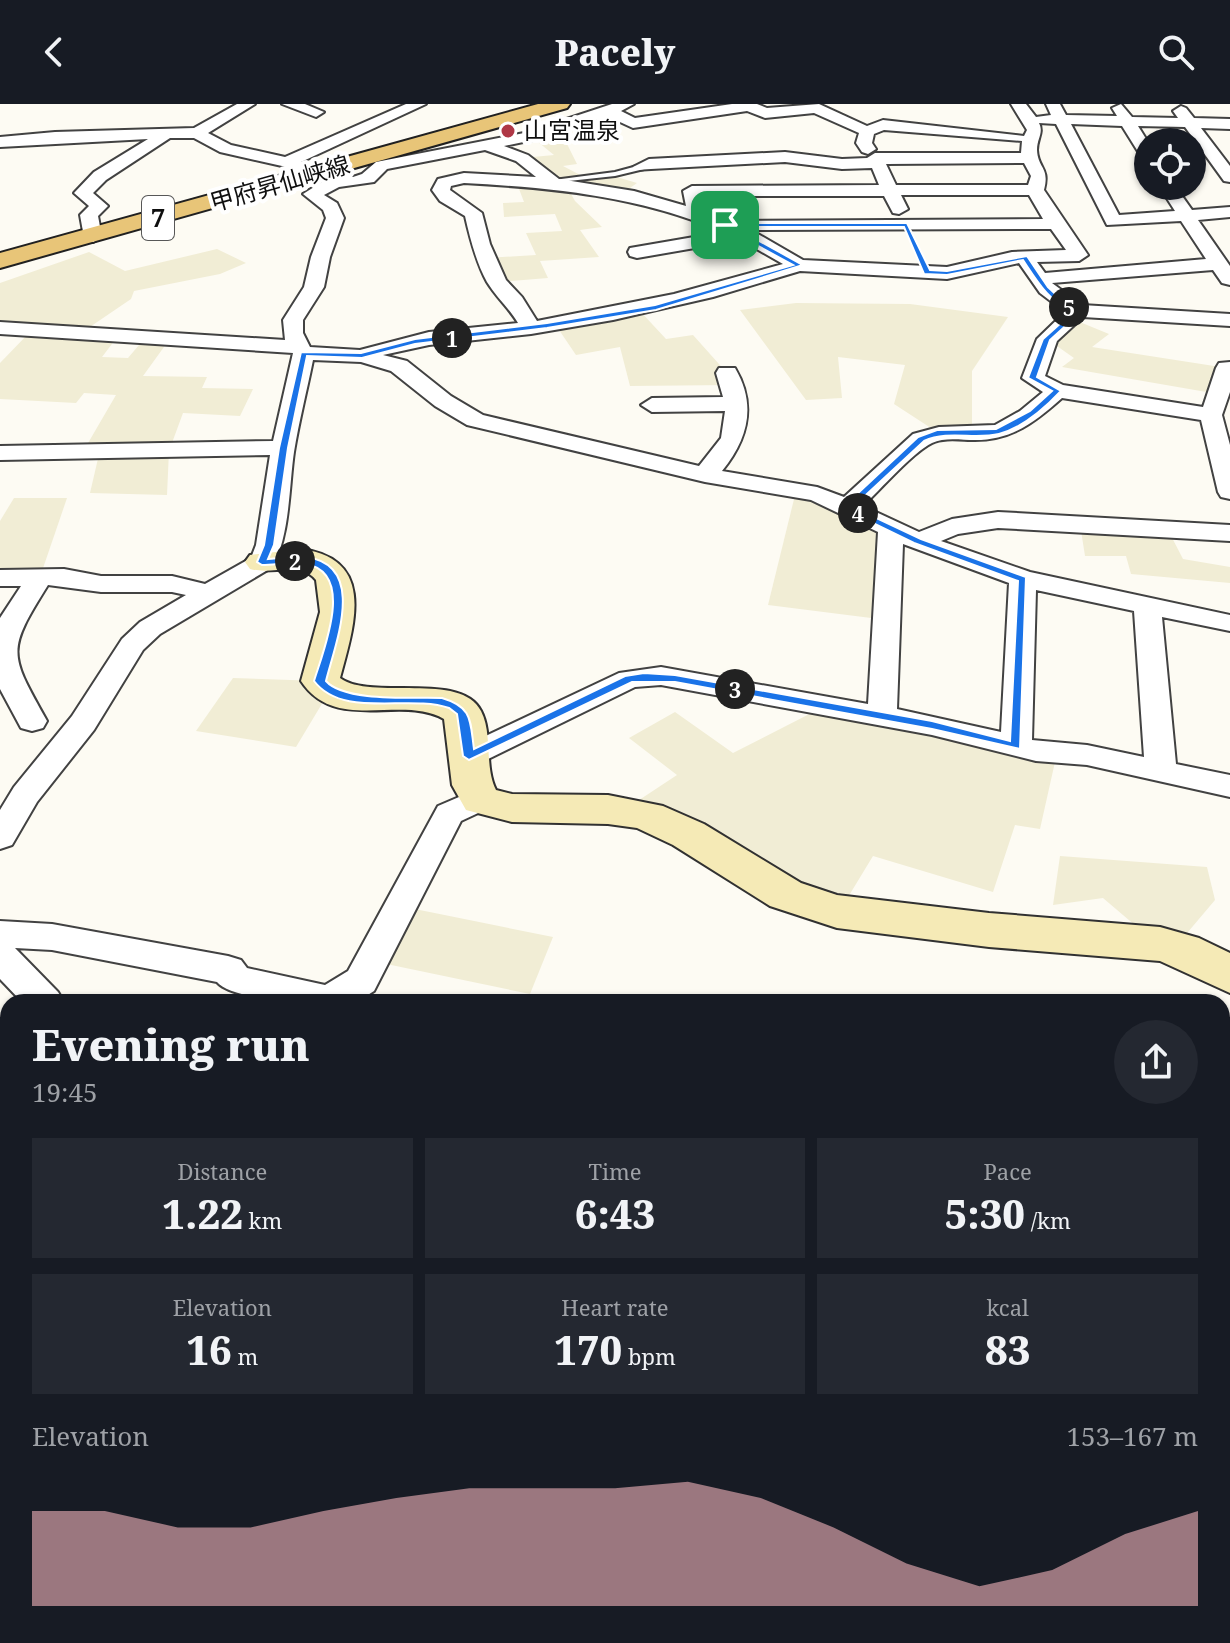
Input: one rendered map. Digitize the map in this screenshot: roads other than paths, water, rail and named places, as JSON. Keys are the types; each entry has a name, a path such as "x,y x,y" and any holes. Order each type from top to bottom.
{"main road":[{"name":"甲府昇仙峡線","path":"0,261 326,178 560,104"}],"street":[{"path":"0,142 55,137 197,133 248,104"},
{"path":"289,104 316,112"},
{"path":"287,162 419,104"},
{"path":"197,133 237,153 287,162 326,178 354,182 368,178 382,165 527,137 627,104"},
{"path":"362,356 415,342 656,308 799,265 947,273 1025,258 1086,254 1056,224 1035,190 1039,176 1029,158 1029,139 1035,130 1018,104"},
{"path":"1116,104 1134,132"},
{"path":"1176,104 1230,177"},
{"path":"610,111 633,123 749,106 765,113 817,108 867,131 883,125 1029,139"},
{"path":"1030,119 1057,112 1127,121 1230,124"},
{"path":"1057,112 1113,221 1230,212"},
{"path":"867,131 864,143 876,161 927,272"},
{"path":"93,237 89,215 99,206 83,193 100,176 165,136"},
{"path":"486,145 522,158 552,182"},
{"path":"641,167 649,164 785,157 842,164 1029,158"},
{"path":"262,562 269,545 301,350 290,335 291,321 314,287 322,249 335,218 331,207 312,194 326,178"},
{"path":"531,328 515,301 497,282 481,244 473,213 446,197 441,190 444,183 464,178 552,182 634,196 725,225 799,265"},
{"path":"696,215 692,191 1035,190"},
{"path":"1176,200 1230,280"},
{"path":"725,225 912,237 1056,224"},
{"path":"637,252 744,234"},
{"path":"1025,258 1062,305 1078,311 1230,320"},
{"path":"1038,277 1217,264"},
{"path":"1143,268 1176,317"},
{"path":"1078,311 1047,339 1033,378 1057,391 1211,415"},
{"path":"0,328 362,356 399,366 443,401 475,420 705,475 817,494 918,541 1023,579 1230,623"},
{"path":"1230,368 1227,368 1211,415 1230,492"},
{"path":"705,475 733,439 739,419 727,373"},
{"path":"847,508 921,439 937,432 998,432 1033,413 1057,391"},
{"path":"652,405 737,404"},
{"path":"0,453 283,448"},
{"path":"918,541 952,527 998,520 1230,533"},
{"path":"882,716 891,528"},
{"path":"0,837 25,795 83,723 132,645 150,628 262,562 306,560 322,566 335,580 339,595 336,621 320,681 329,692 350,697 453,705 463,713 471,783 480,799 497,806 596,807 648,816 782,894 839,912 998,932 1160,944 1183,950 1230,975"},
{"path":"32,721 3,668 5,632 40,577"},
{"path":"0,578 64,577 101,584 172,584 209,593"},
{"path":"1016,746 1023,579"},
{"path":"1147,605 1161,772"},
{"path":"469,756 629,679 644,676 675,678 882,716 1036,751 1087,755 1230,786"},
{"path":"0,720 83,723"},
{"path":"340,994 361,981 449,814 480,799"},
{"path":"0,934 52,937 228,970 235,979 299,994"},
{"path":"0,956 37,994"}],"lane":[{"path":"552,182 615,174 641,167"}],"place":[{"name":"山宮温泉","path":"508,131"}]}
